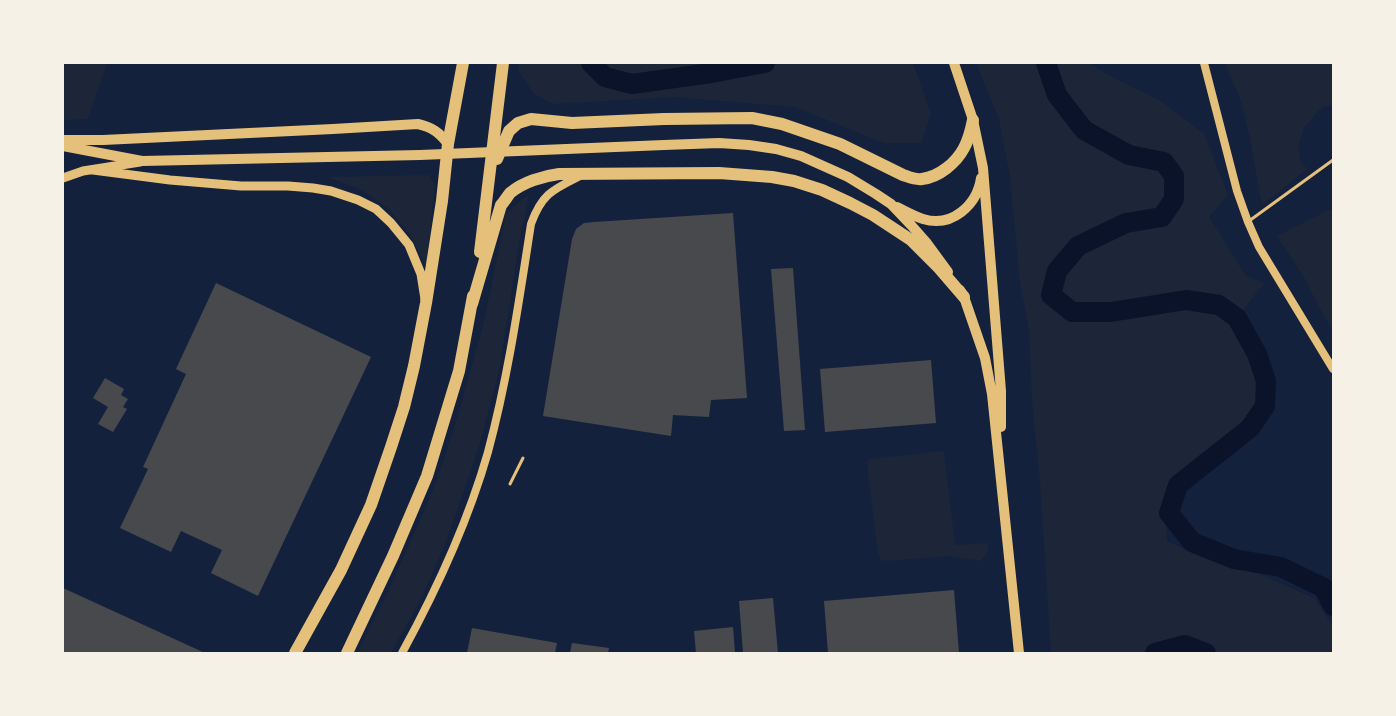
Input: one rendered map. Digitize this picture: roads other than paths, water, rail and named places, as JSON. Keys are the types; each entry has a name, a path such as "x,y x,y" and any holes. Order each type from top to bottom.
{"highway":[{"path":"295,653 341,570 371,505 404,407 426,303 442,201 448,144 463,63"},
{"path":"346,653 393,556 427,476 459,371 483,234 503,63"},
{"path":"490,177 509,131 518,123 531,119 572,123 752,118 782,124 840,144 903,175 921,179 932,177 956,160 964,149 972,120"},
{"path":"472,304 501,205 509,194 521,186 548,175 560,174 707,173 794,181 850,202 911,240 964,297"}],"main road":[{"path":"954,63 972,120 983,168 1001,392 1000,482"},
{"path":"63,140 133,139 418,124 430,127 448,144"},
{"path":"63,178 68,175 142,161 719,143 776,149 801,156 848,177 891,204 924,219 939,221 952,218 969,205 981,182 983,168"},
{"path":"63,146 142,161"},
{"path":"93,170 142,178 241,186 313,188 358,200 376,209 391,223 409,246 421,274 426,303"},
{"path":"891,204 933,251 964,297 985,358 990,385 1019,653"}],"street":[{"path":"1204,63 1237,191 1248,222 1259,247 1333,369"},
{"path":"402,653 454,546 488,452 507,372 531,224 536,210 542,200 554,190 584,175"}],"lane":[{"path":"1248,222 1333,160"},
{"path":"510,484 523,458"}],"waterway":[{"path":"591,63 605,77 632,84 765,63"},
{"path":"1046,63 1057,95 1084,130 1129,155 1164,162 1174,176 1174,199 1162,217 1126,223 1078,246 1057,271 1051,295 1072,312 1111,312 1186,300 1219,305 1237,318 1257,354 1266,381 1265,406 1250,428 1178,485 1169,513 1192,542 1234,559 1281,567 1324,588 1333,606"},
{"path":"1155,653 1185,645 1206,653"}]}
